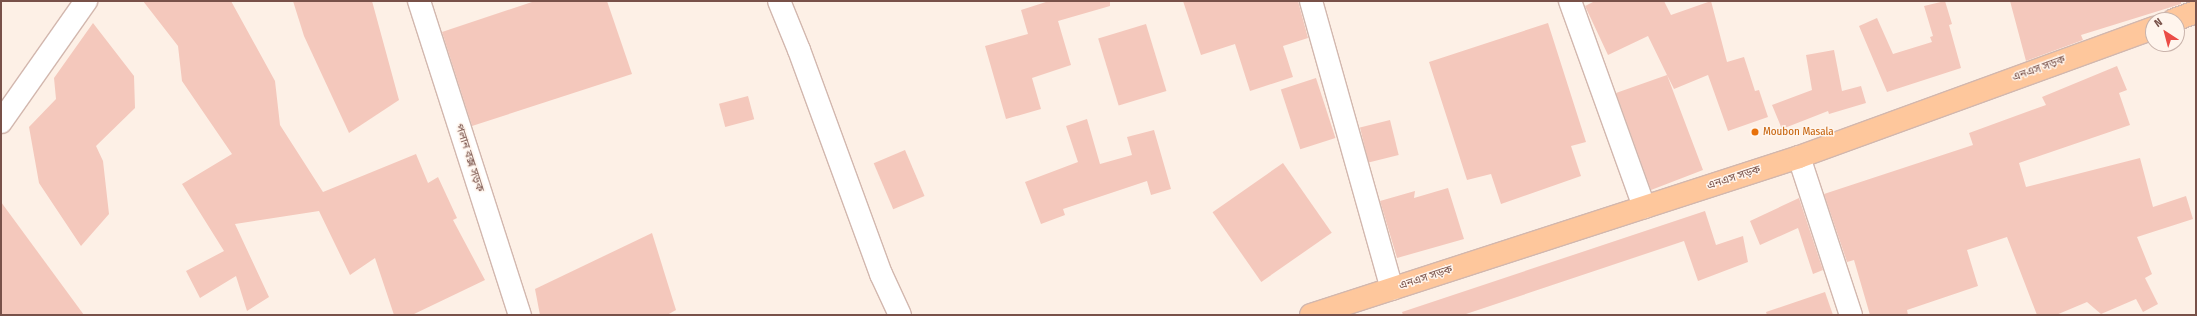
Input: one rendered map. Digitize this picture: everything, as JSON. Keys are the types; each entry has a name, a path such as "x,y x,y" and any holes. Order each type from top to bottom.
{"main road":[{"path":"2185,16 2196,12"},
{"name":"এনএস সড়ক","path":"1311,315 1799,157 2145,31"}],"street":[{"path":"1,122 86,1"},
{"name":"পলান বক্স সড়ক","path":"419,1 520,315"},
{"path":"779,1 799,50 881,274 900,315"},
{"path":"1311,1 1392,289"},
{"path":"1570,1 1644,207"},
{"path":"2194,1 2196,9"},
{"path":"1799,157 1851,315"}],"building":[{"path":"143,1 231,1 275,81 280,125 323,192 416,154 428,183 438,177 457,218 453,220 485,280 412,315 394,315 375,258 350,275 319,211 235,224 269,297 247,311 236,276 200,298 186,271 224,251 182,184 232,154 182,81 178,46"},
{"path":"293,1 372,1 399,100 349,133 304,36"},
{"path":"535,1 607,1 632,74 472,126 442,32"},
{"path":"1049,1 1110,1 1110,6 1058,21 1071,65 1032,78 1041,109 1006,119 985,46 1028,34 1021,10"},
{"path":"1183,1 1298,1 1308,38 1283,46 1293,77 1250,91 1235,44 1201,55"},
{"path":"1595,1 1664,1 1671,15 1711,1 1727,62 1744,57 1755,91 1759,90 1768,117 1728,131 1708,75 1674,89 1648,36 1608,55 1585,6"},
{"path":"1945,1 1952,24 1949,25 1961,68 1887,92 1859,26 1877,18 1893,54 1932,42 1930,37 1933,36 1924,6"},
{"path":"2010,1 2181,1 2181,4 2155,12 2145,12 2145,15 2081,35 2083,40 2026,61"},
{"path":"93,23 134,76 135,108 96,146 103,161 109,214 81,246 39,183 29,127 56,99 54,78"},
{"path":"1548,23 1586,142 1571,146 1581,176 1501,204 1491,174 1467,180 1429,62"},
{"path":"1146,24 1166,91 1119,106 1098,39"},
{"path":"1834,50 1842,91 1861,86 1866,103 1829,114 1828,111 1782,129 1772,105 1812,90 1806,55"},
{"path":"2117,66 2127,90 2119,93 2130,125 2019,163 2026,187 2140,158 2153,207 2186,196 2193,219 2137,237 2152,274 2145,278 2158,304 2143,312 2136,299 2101,314 2087,302 2056,315 2037,315 2007,237 1967,250 1978,286 1907,310 1908,315 1870,315 1854,260 1847,262 1824,194 1973,145 1969,133 2046,105 2042,97"},
{"path":"1667,75 1703,170 1651,190 1616,93"},
{"path":"1316,78 1335,138 1300,149 1281,89"},
{"path":"748,96 754,119 725,127 719,104"},
{"path":"1087,119 1100,164 1132,155 1127,137 1154,130 1171,189 1151,195 1147,181 1063,209 1065,215 1041,224 1025,182 1078,162 1066,126"},
{"path":"1390,120 1399,155 1369,162 1360,127"},
{"path":"905,150 925,196 893,209 874,163"},
{"path":"1283,163 1332,233 1261,282 1213,212"},
{"path":"1448,188 1464,239 1397,258 1380,201 1415,191 1414,198"},
{"path":"1799,198 1823,270 1813,274 1798,228 1760,245 1750,221"},
{"path":"1,202 84,315 1,315"},
{"path":"1705,211 1716,245 1743,236 1748,262 1698,281 1684,241 1463,315 1403,315 1402,312"},
{"path":"652,233 676,310 667,315 540,315 535,289"},
{"path":"1825,292 1833,315 1767,315 1766,312"}],"place":[{"name":"Moubon Masala","path":"1755,132"}]}
